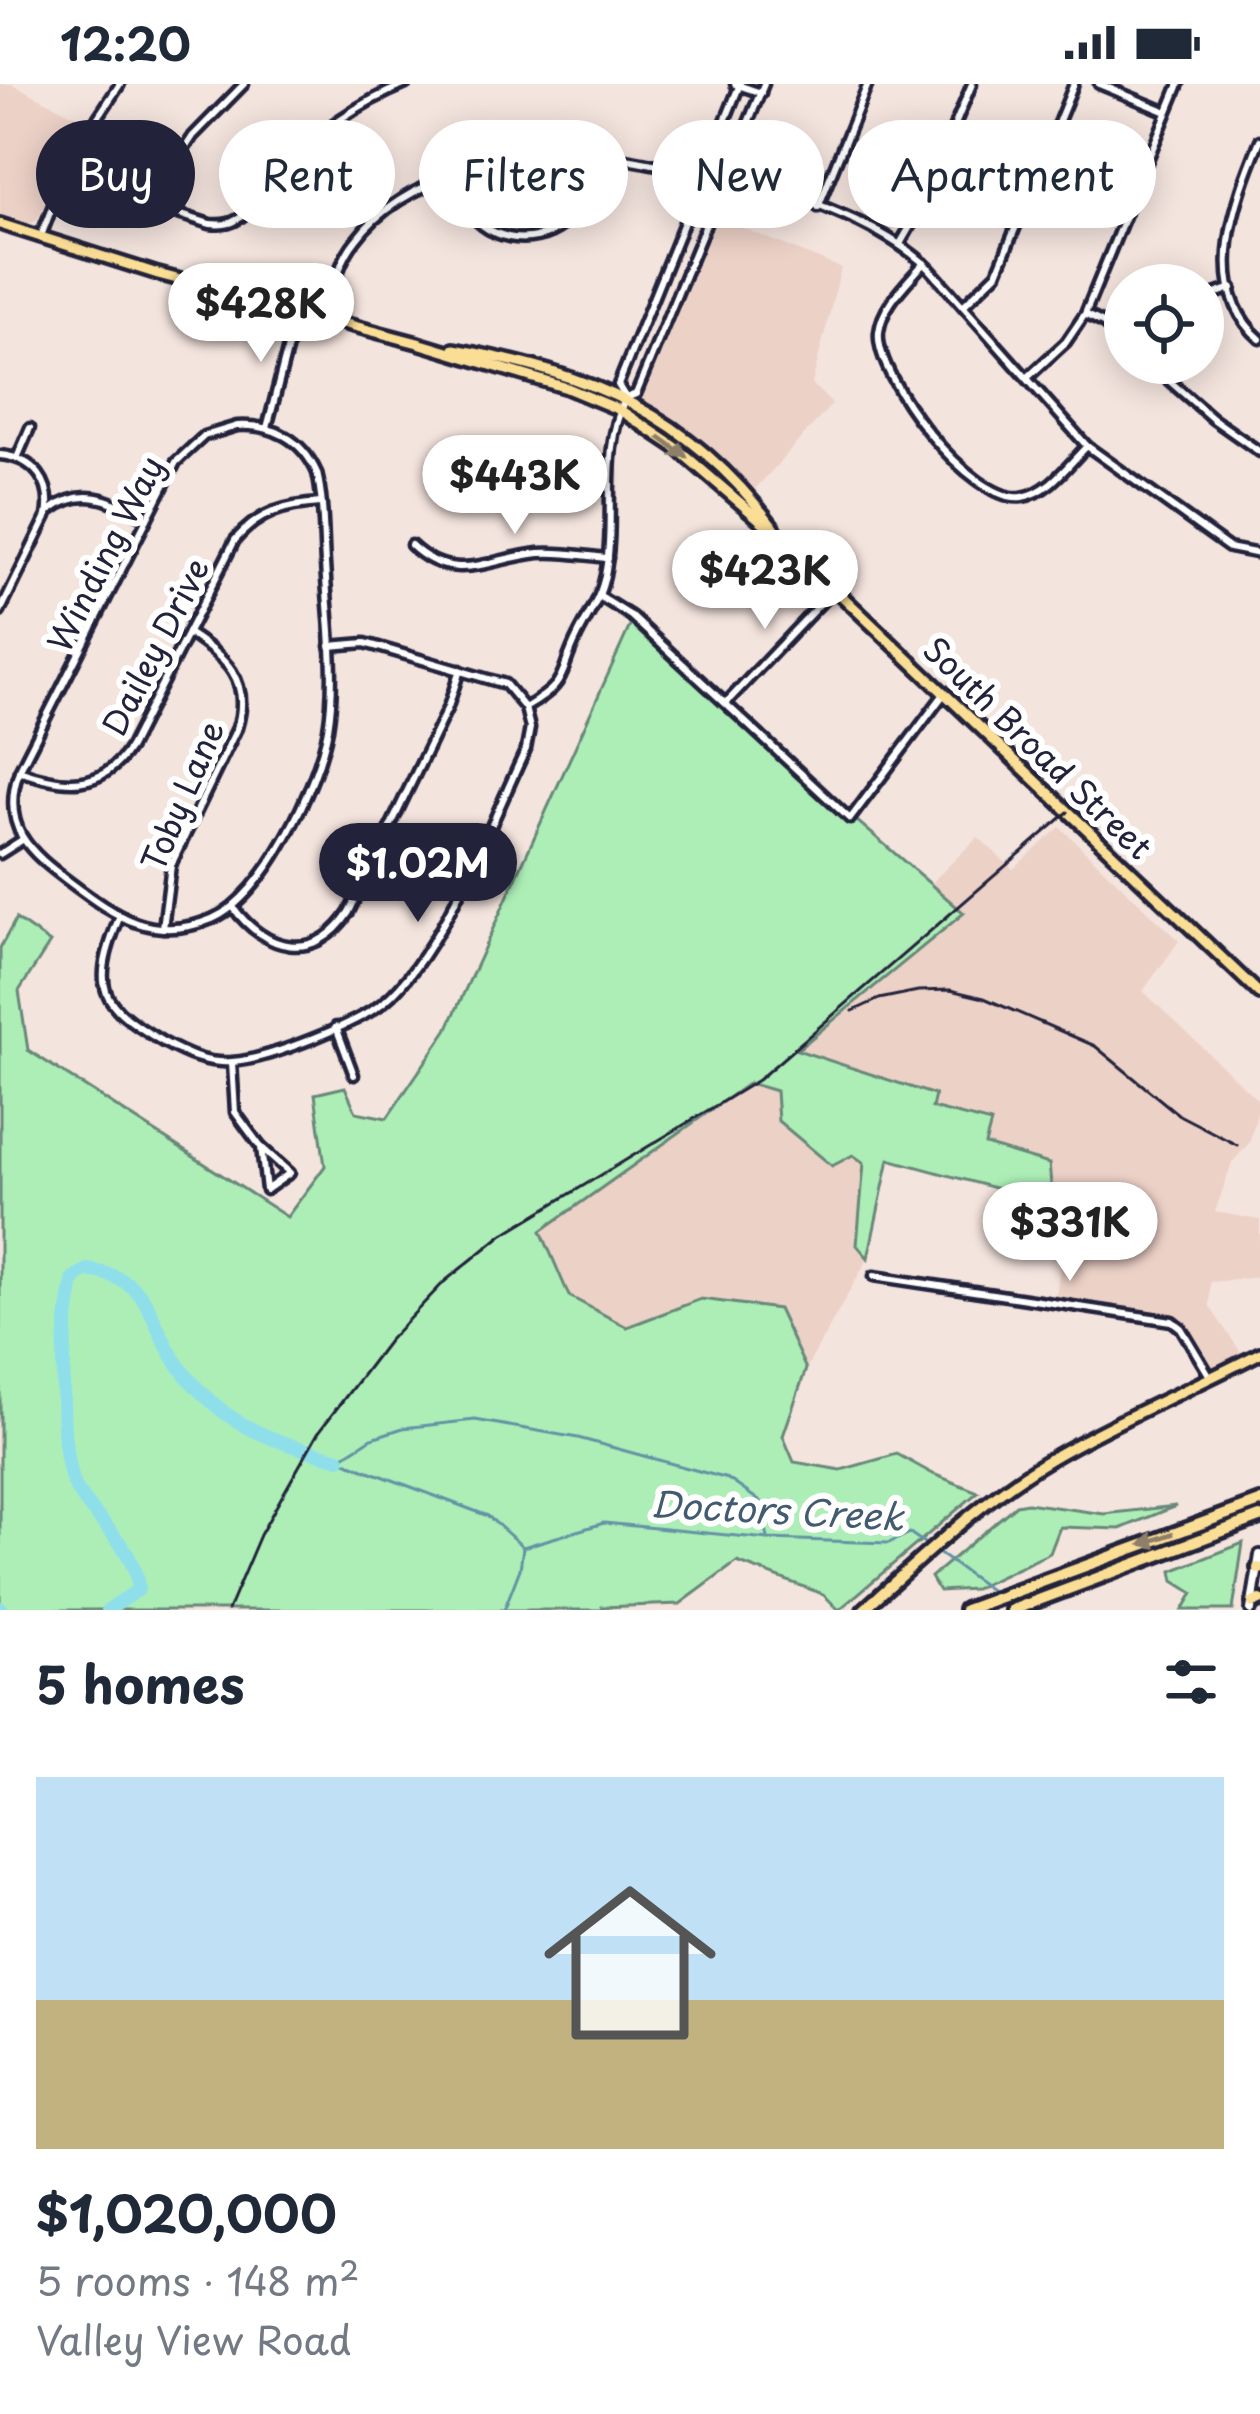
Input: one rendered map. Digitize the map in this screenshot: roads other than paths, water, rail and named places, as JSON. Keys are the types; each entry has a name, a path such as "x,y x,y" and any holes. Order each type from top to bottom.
{"highway":[{"path":"965,1610 1260,1502"},
{"path":"1016,1608 1260,1516"}],"main road":[{"name":"South Broad Street","path":"0,224 418,343 567,388 620,410 709,475 782,538 1260,994"},
{"name":"South Broad Street","path":"418,343 539,365 626,398 712,460 782,538"},
{"path":"709,475 712,460"},
{"path":"723,488 732,478"},
{"path":"862,1610 1001,1492 1052,1458 1260,1353"}],"street":[{"path":"94,120 120,84"},
{"path":"195,134 244,84"},
{"path":"195,219 210,224 236,220 312,140 351,112 406,84"},
{"path":"724,120 738,84 763,88 750,120"},
{"path":"824,192 868,84"},
{"path":"900,244 918,213 972,84"},
{"path":"963,306 997,273 1074,84"},
{"path":"1099,84 1167,112"},
{"path":"1027,378 1066,341 1085,314 1179,84"},
{"path":"1260,140 1229,230 1232,288 1240,315 1260,339"},
{"path":"325,320 341,265 366,227 419,193"},
{"path":"824,210 900,244 924,262 1087,446 1229,548 1260,554"},
{"path":"40,239 44,228"},
{"path":"486,228 516,239 538,237 555,228"},
{"path":"626,398 618,385 682,228"},
{"path":"525,708 562,680 577,635 599,596 608,558 620,410 626,398 636,394 705,228"},
{"path":"924,262 887,308 878,337 886,364 940,447 981,484 1016,498 1041,490 1087,446"},
{"path":"1224,291 1232,288"},
{"path":"0,854 22,840 34,856 119,918 163,928 196,925 233,908 266,871 316,771 330,712 317,473 307,454 289,437 267,428 296,312"},
{"path":"1085,314 1104,324"},
{"path":"1174,384 1260,452"},
{"path":"17,458 30,428"},
{"name":"Winding Way","path":"22,840 12,805 19,771 176,462 194,443 227,428 267,428"},
{"path":"0,455 17,458 40,475 48,492 48,512 0,612"},
{"path":"48,512 65,500 94,496 146,519"},
{"name":"Dailey Drive","path":"19,771 68,784 94,779 115,766 130,747 244,530 276,509 320,502"},
{"path":"411,545 425,559 465,568 539,553 608,558"},
{"path":"726,703 834,589"},
{"path":"599,596 632,616 850,819 944,694"},
{"name":"Toby Lane","path":"163,928 171,865 237,728 242,703 228,662 188,633"},
{"path":"119,918 104,963 104,987 112,1006 126,1020 180,1052 207,1061 232,1063 261,1057 359,1018 387,999 431,946 526,748 530,728 525,708 505,684 460,669 365,643 329,646"},
{"path":"233,908 254,933 285,946 307,944 335,930 349,912 438,727 460,669"},
{"path":"336,1027 354,1075"},
{"path":"232,1063 236,1112 261,1147 290,1173 266,1190 261,1147"},
{"path":"874,1276 1172,1321 1211,1378"},
{"path":"1255,1604 1259,1564"}],"waterway":[{"path":"108,1610 138,1590 124,1548 86,1503 70,1472 63,1386 74,1278 87,1270 126,1282 146,1304 179,1366 200,1391 238,1422 339,1459"},
{"path":"339,1459 372,1438 403,1428 475,1420 578,1438 728,1479 761,1502 768,1538"},
{"path":"340,1460 488,1516 523,1547 504,1610"},
{"name":"Doctors Creek","path":"523,1547 604,1523 768,1539 889,1543 910,1533 993,1592"},
{"name":"Doctors Creek","path":"999,1600 1007,1610"}],"railway":[{"path":"228,1610 260,1535 318,1433 388,1341 444,1282 502,1235 758,1080 1068,812"},
{"path":"853,1011 879,999 918,991 950,990 984,998 1095,1046 1179,1115 1237,1145"}]}
